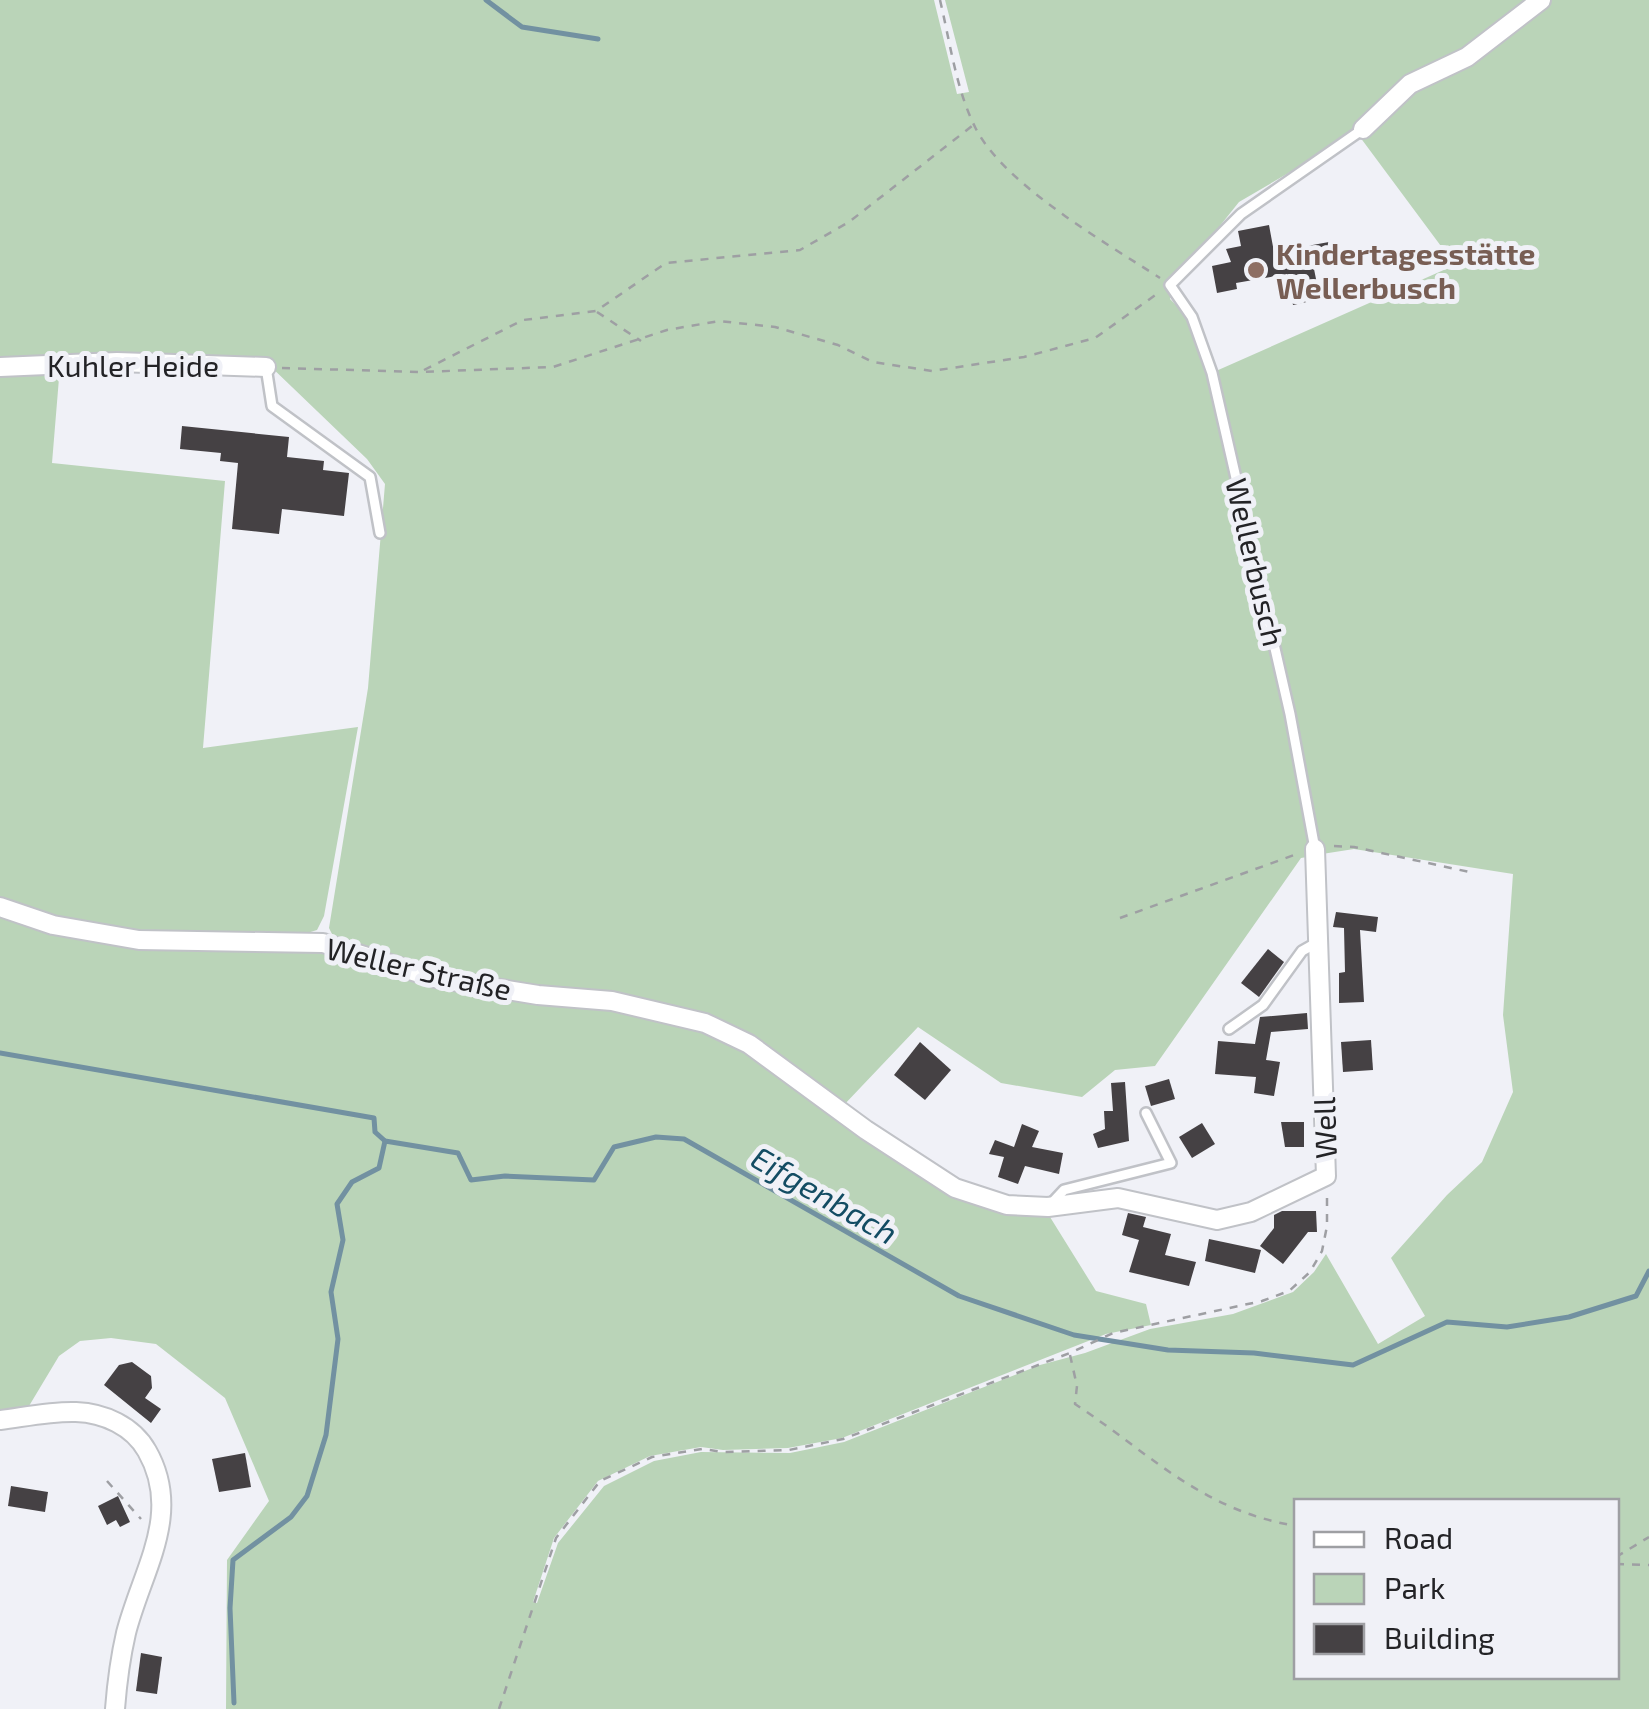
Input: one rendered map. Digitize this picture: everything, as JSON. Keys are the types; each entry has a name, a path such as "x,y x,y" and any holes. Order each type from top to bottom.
{"street":[{"path":"1363,130 1410,84 1468,58 1542,0"},
{"name":"Kuhler Heide","path":"0,367 117,362 266,368"},
{"name":"Well","path":"866,1130 955,1188 1007,1204 1048,1207 1118,1198 1217,1220 1251,1212 1326,1176 1315,849"},
{"name":"Weller Straße","path":"0,906 54,924 139,940 323,943 435,978 653,1008 706,1022 749,1044 866,1130"},
{"path":"0,1420 75,1412 109,1418 134,1434 158,1472 164,1503 161,1526 127,1630 118,1668 115,1709"}],"lane":[{"path":"1170,285 1240,214 1363,130"},
{"name":"Wellerbusch","path":"1170,285 1192,317 1212,373 1290,714 1315,849"},
{"path":"266,368 272,406 370,477 380,533"},
{"path":"1230,1030 1262,1005 1302,951 1318,942"},
{"path":"1048,1207 1064,1190 1170,1163 1146,1113"}],"path":[{"path":"266,368 420,372 552,368 666,330 720,321 775,327 838,345 874,362 932,371 1024,357 1096,338 1170,285 1020,180 990,151 963,94 940,0"},
{"path":"420,372 523,320 596,311 666,263 800,250 849,222 974,124"},
{"path":"596,311 641,341"},
{"path":"1120,918 1315,849 1354,846 1474,872"},
{"path":"499,1709 556,1538 600,1481 652,1457 702,1449 789,1450 843,1439 1113,1333 1231,1310 1289,1290 1310,1272 1322,1251 1327,1226 1326,1176"},
{"path":"1070,1353 1077,1386 1076,1404 1196,1491 1270,1522 1294,1526"},
{"path":"107,1482 144,1522 161,1526"},
{"path":"1619,1554 1649,1538"},
{"path":"1619,1564 1649,1564"}],"green space":[{"path":"0,0 934,0 957,94 969,92 945,0 1649,0 1649,1709 226,1709 227,1560 269,1501 225,1398 156,1344 111,1338 80,1341 59,1356 26,1411 0,1415 0,910 51,927 137,943 321,949 436,981 539,998 614,1003 705,1024 751,1047 865,1133 954,1190 1008,1207 1048,1210 1096,1291 1146,1304 1151,1325 1106,1334 842,1438 788,1448 701,1447 650,1456 598,1481 554,1538 533,1602 537,1603 558,1543 604,1486 654,1461 701,1452 790,1453 844,1442 1040,1365 1150,1329 1233,1314 1293,1292 1326,1254 1378,1344 1425,1316 1391,1258 1482,1162 1513,1092 1503,1015 1513,874 1354,849 1322,854 1216,371 1455,265 1357,133 1239,202 1175,282 1170,299 1189,318 1209,377 1286,716 1313,856 1301,858 1155,1066 1115,1070 1082,1097 1001,1083 918,1027 842,1107 751,1042 707,1020 612,997 539,991 436,974 336,942 329,928 368,688 385,484 367,459 267,363 61,360 0,365"},
{"path":"60,366 52,463 225,481 203,748 358,727 324,916 317,930 304,934 138,935 56,919 0,900 0,369"}],"building":[{"path":"1269,225 1274,252 1329,242 1333,265 1314,269 1320,299 1293,305 1287,274 1236,283 1237,289 1217,293 1212,266 1231,262 1226,249 1241,246 1238,231"},
{"path":"182,426 289,437 287,457 324,461 323,470 349,473 344,516 282,509 279,534 232,529 238,463 220,461 221,453 180,449"},
{"path":"1336,912 1378,917 1376,932 1360,930 1364,1002 1339,1003 1339,973 1345,972 1344,928 1333,927"},
{"path":"1268,949 1284,962 1259,997 1241,983"},
{"path":"1307,1013 1308,1029 1271,1032 1266,1060 1280,1062 1274,1096 1254,1093 1256,1077 1215,1074 1218,1041 1255,1044 1260,1017"},
{"path":"1371,1040 1373,1070 1343,1072 1341,1042"},
{"path":"920,1042 951,1070 925,1100 894,1075"},
{"path":"1169,1079 1175,1099 1151,1106 1145,1086"},
{"path":"1125,1082 1129,1141 1098,1148 1093,1134 1105,1129 1104,1111 1113,1111 1111,1083"},
{"path":"1281,1122 1304,1122 1304,1147 1285,1147"},
{"path":"1202,1123 1215,1144 1192,1158 1179,1137"},
{"path":"1022,1124 1039,1131 1032,1147 1063,1153 1059,1174 1025,1166 1018,1184 998,1177 1004,1157 989,1154 995,1140 1014,1147"},
{"path":"1282,1211 1316,1211 1317,1232 1308,1232 1283,1264 1260,1246 1274,1228 1274,1215"},
{"path":"1128,1213 1146,1217 1143,1227 1171,1234 1165,1255 1196,1262 1189,1286 1129,1272 1139,1240 1122,1235"},
{"path":"1209,1239 1261,1250 1255,1273 1205,1261"},
{"path":"132,1362 151,1376 152,1388 145,1398 161,1409 151,1423 104,1385 119,1365"},
{"path":"245,1453 251,1487 219,1492 212,1459"},
{"path":"11,1486 48,1492 45,1512 8,1506"},
{"path":"118,1496 130,1522 120,1527 116,1520 107,1525 98,1506"},
{"path":"141,1653 162,1657 157,1694 136,1691"}],"waterway":[{"path":"486,0 522,27 598,39"},
{"name":"Eifgenbach","path":"0,1053 374,1118 375,1132 385,1141 458,1153 471,1180 505,1176 594,1180 614,1147 656,1137 684,1139 959,1296 1074,1335 1168,1350 1254,1353 1353,1365 1447,1322 1507,1327 1569,1317 1636,1296 1649,1271"},
{"path":"234,1703 230,1608 233,1560 291,1517 307,1496 326,1435 338,1339 331,1292 343,1240 337,1204 352,1182 379,1168 385,1141"}],"place":[{"name":"Kindertagesstätte Wellerbusch","path":"1256,270"}]}
